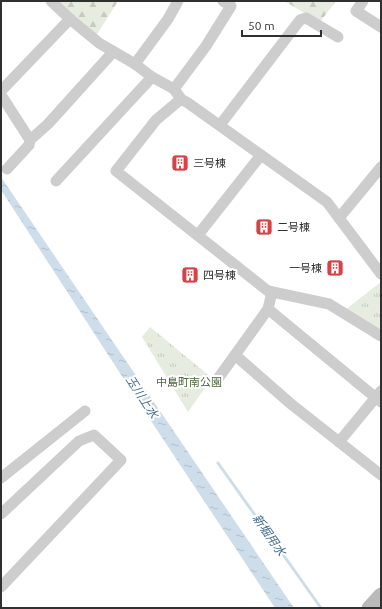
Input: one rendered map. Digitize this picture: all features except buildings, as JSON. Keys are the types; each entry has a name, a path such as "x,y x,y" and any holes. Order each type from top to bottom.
{"main road":[{"path":"369,608 381,595"}],"street":[{"path":"51,1 99,43 135,64 152,77 174,89 181,99 220,125 327,202 381,274"},
{"path":"135,64 168,19 178,1"},
{"path":"174,89 206,46 231,6 223,1"},
{"path":"363,1 356,11 381,27"},
{"path":"220,125 300,20 306,18 338,37"},
{"path":"1,91 70,19"},
{"path":"7,169 29,145 30,140 48,124 113,52"},
{"path":"56,181 152,77"},
{"path":"1,95 30,140"},
{"path":"181,99 156,120 116,171 268,291 329,304 381,336"},
{"path":"198,235 261,154"},
{"path":"339,218 381,167"},
{"path":"217,380 268,309 272,292"},
{"path":"268,309 379,397 339,442"},
{"path":"235,355 291,404 381,475"},
{"path":"1,478 85,410"},
{"path":"1,514 79,441 94,435 121,460 1,587"}],"green space":[{"path":"56,1 118,1 96,36"},
{"path":"284,1 336,1 320,22"},
{"path":"381,282 381,332 345,310"},
{"name":"中島町南公園","path":"150,327 212,378 188,412 142,337"}],"water":[{"name":"玉川上水","path":"1,177 294,608 275,608 1,190"}],"waterway":[{"name":"新堀用水","path":"218,463 321,608"}],"place":[{"name":"三号棟","path":"180,163"},
{"name":"二号棟","path":"264,227"},
{"name":"一号棟","path":"335,268"},
{"name":"四号棟","path":"190,275"}]}
